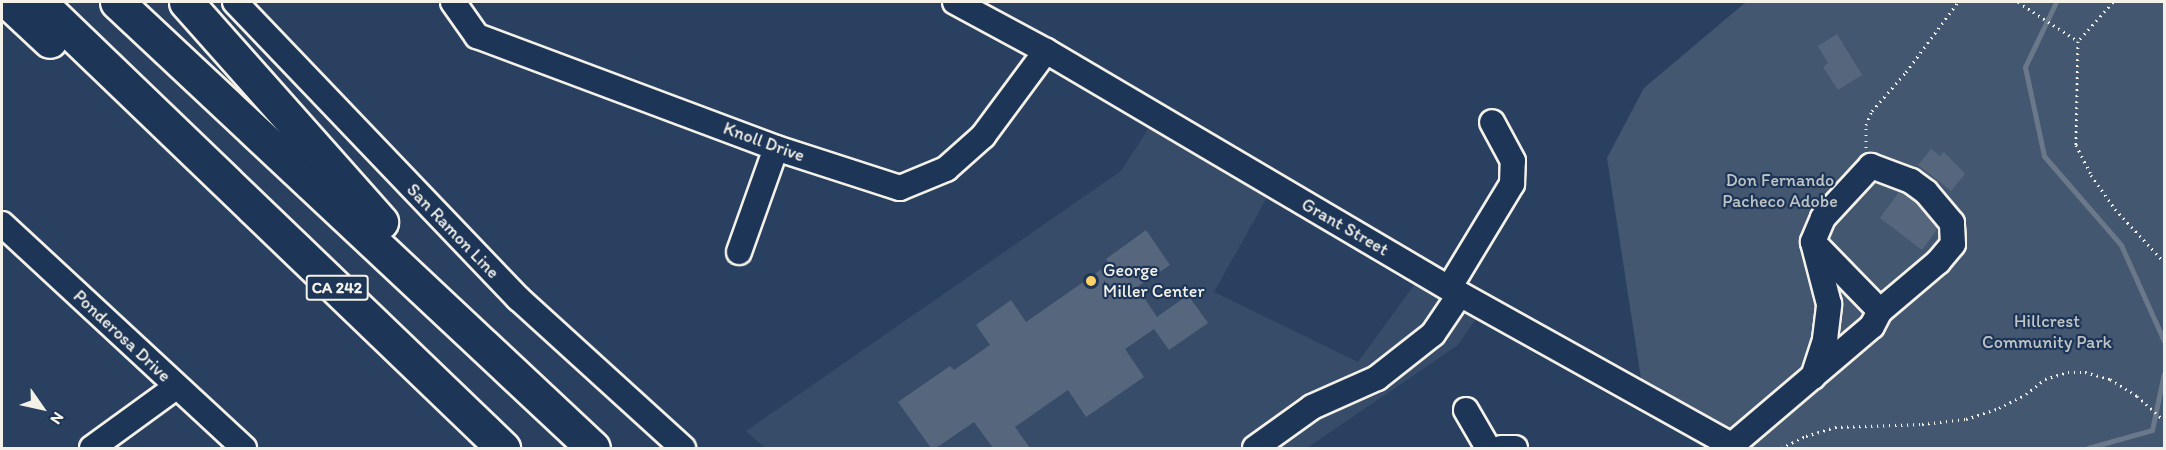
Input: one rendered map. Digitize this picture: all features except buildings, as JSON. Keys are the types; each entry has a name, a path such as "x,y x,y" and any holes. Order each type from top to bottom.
{"highway":[{"path":"8,2 97,87 171,128"},
{"name":"CA 242","path":"39,2 503,448"},
{"path":"117,2 593,448"},
{"path":"186,2 390,232 396,261"}],"street":[{"name":"San Ramon Line","path":"235,2 519,299 683,448"},
{"name":"Knoll Drive","path":"453,2 477,36 776,148 900,188 946,169 983,136 1046,51"},
{"name":"Grant Street","path":"954,2 1046,51 1454,291 1698,440 1734,447"},
{"path":"1255,448 1312,407 1377,378 1433,334 1512,184 1513,161 1492,122"},
{"path":"739,252 776,148"},
{"path":"1734,447 1872,326 1880,310 1938,262 1953,244 1952,223 1926,192 1911,181 1871,166 1823,218 1813,242 1829,304 1825,339 1813,377"},
{"name":"Ponderosa Drive","path":"2,224 244,448"},
{"path":"1813,242 1880,310"},
{"path":"92,448 176,387"},
{"path":"1466,411 1488,448"},
{"path":"1501,448 1515,448"}],"path":[{"path":"1871,166 1864,141 1866,125 1872,111 1906,72 1958,2"},
{"path":"2018,2 2069,33 2078,41"},
{"path":"2113,2 2078,41 2076,145 2091,175 2115,209 2164,262"},
{"path":"1781,448 1806,436 1835,427 1923,424 1966,419 1999,408 2026,394 2045,379 2068,372 2085,372 2110,379 2137,396 2164,420"}],"shaded area":[{"name":"George Miller Center","path":"1156,117 1274,185 1214,292 1358,362 1423,273 1484,307 1458,345 1307,448 765,448 746,431 1121,171"}],"green space":[{"path":"1746,2 2164,2 2164,448 1736,448 1644,398 1607,158 1644,88"}],"waterway":[{"path":"2056,2 2025,67 2044,156 2121,245 2164,341"},
{"path":"2088,448 2152,430 2164,373"}],"place":[{"name":"George Miller Center","path":"1091,281"}],"park label":[{"name":"Don Fernando Pacheco Adobe","path":"1780,192"},
{"name":"Hillcrest Community Park","path":"2047,332"}]}
